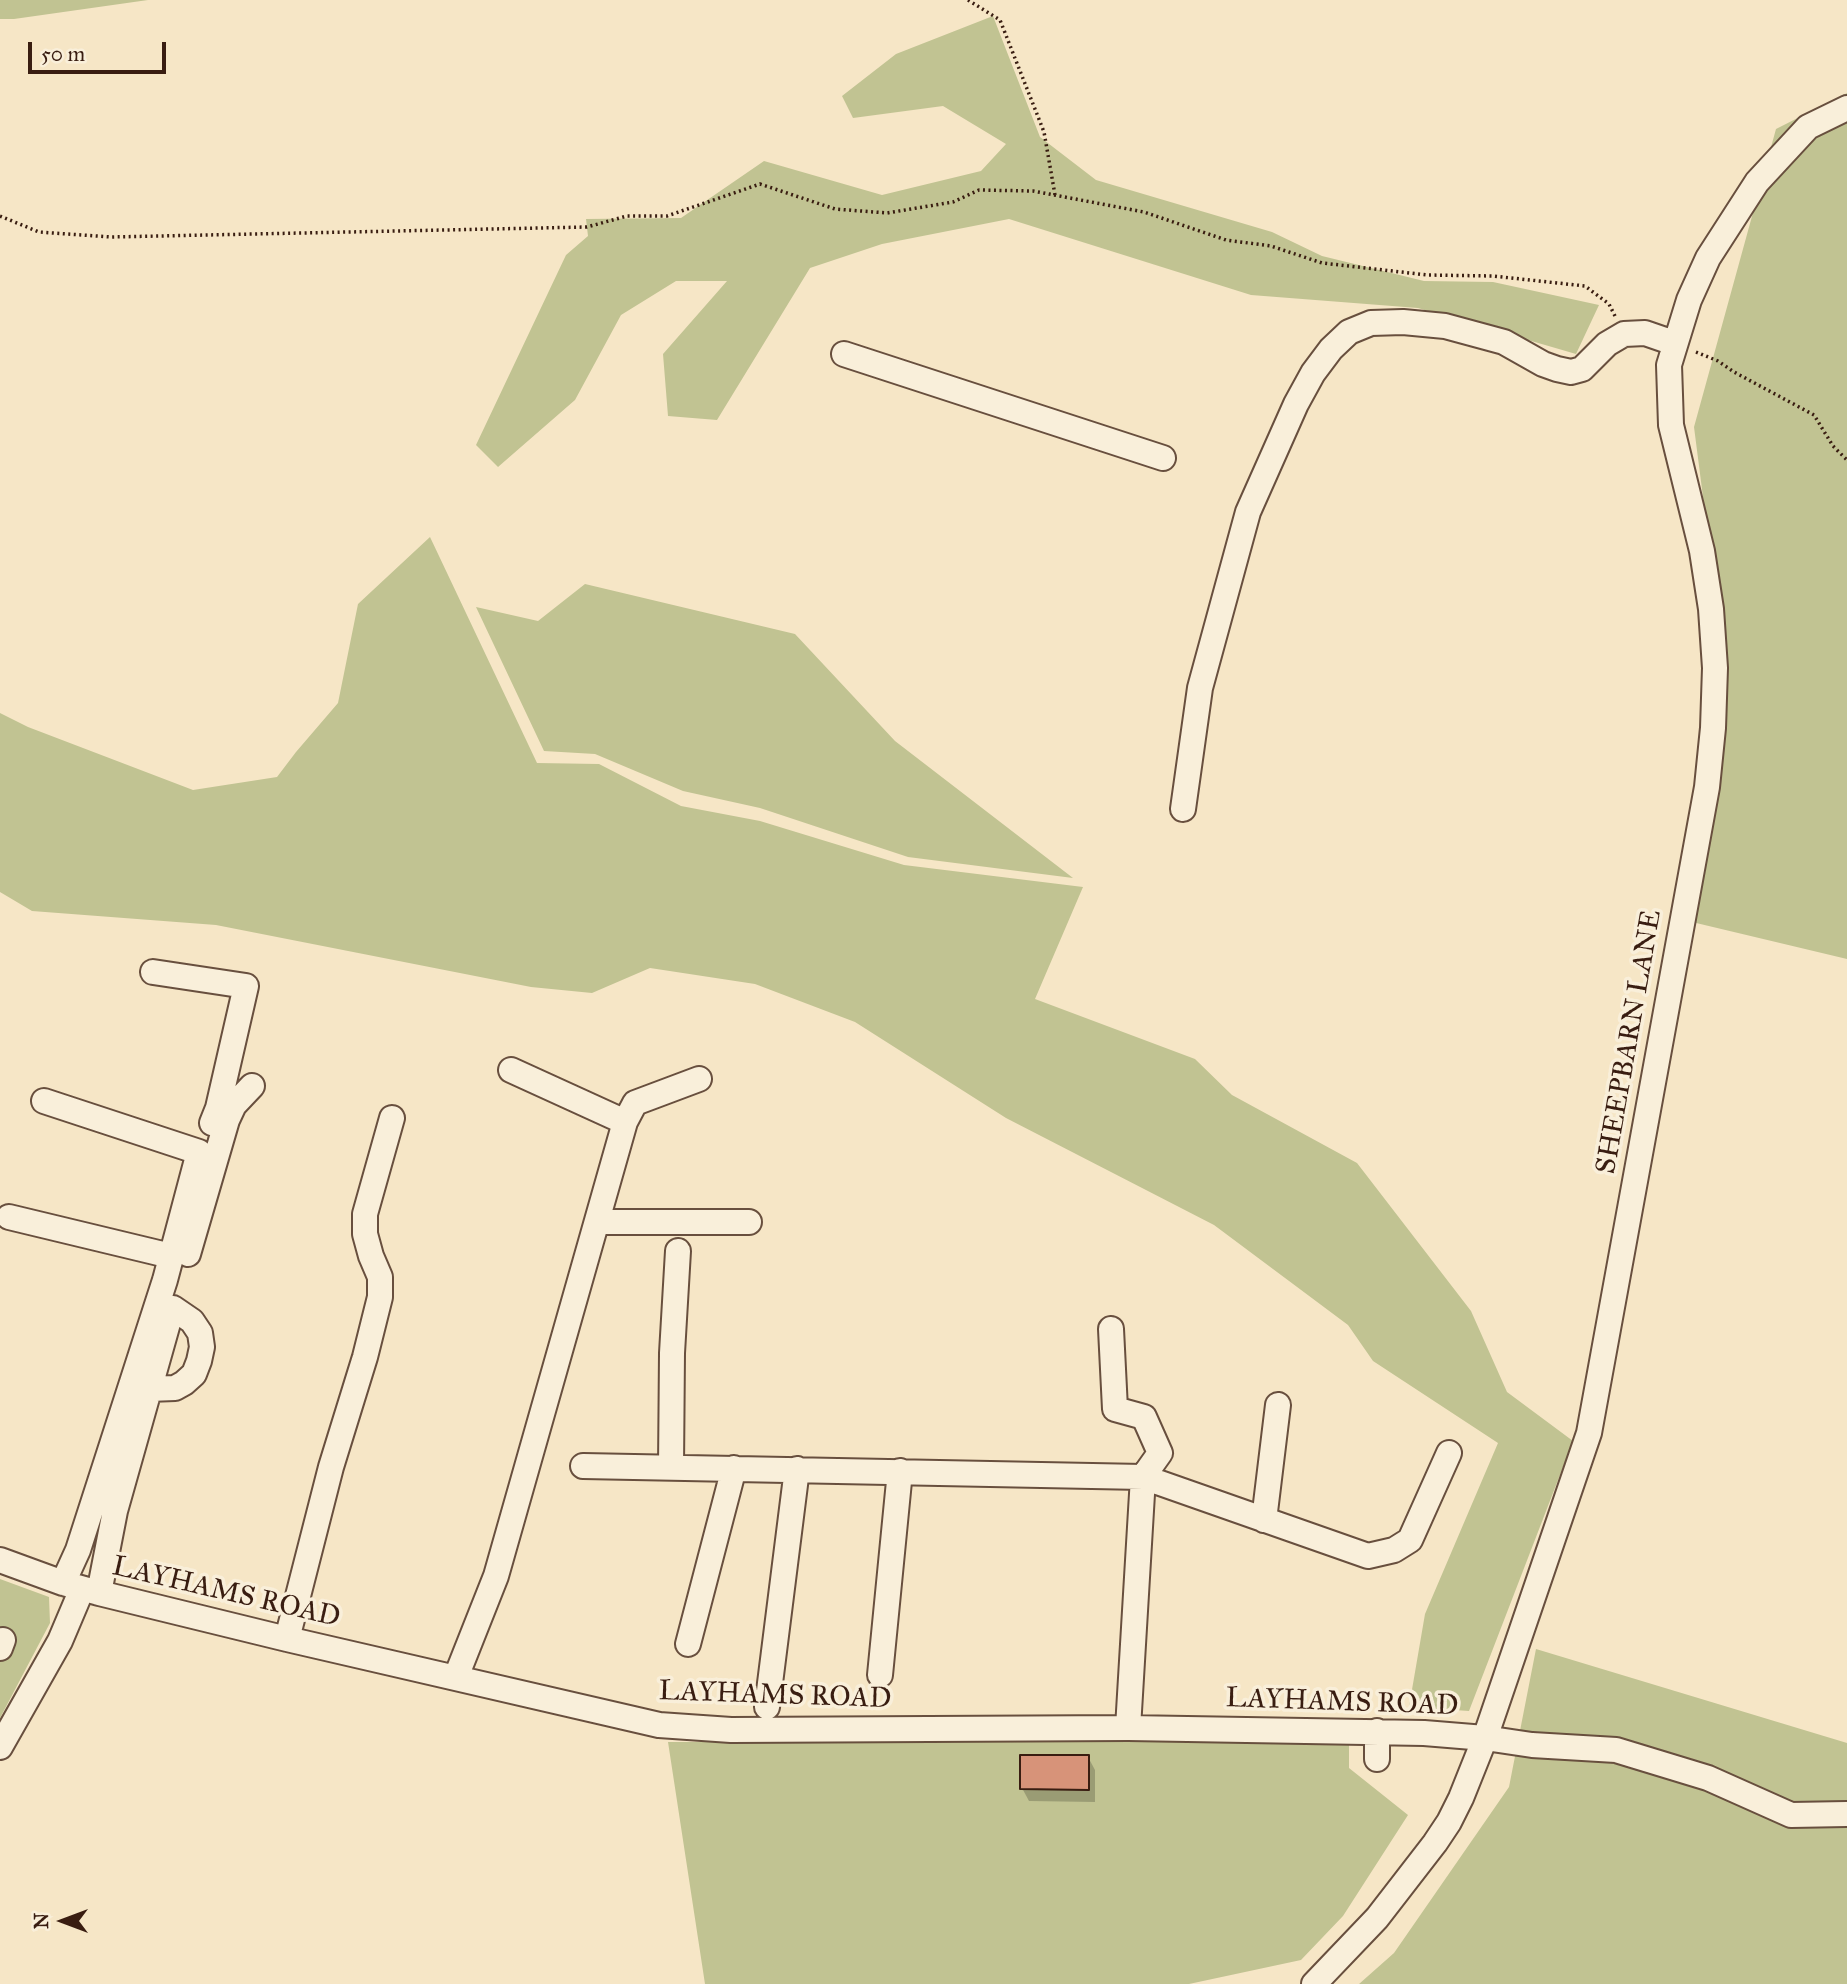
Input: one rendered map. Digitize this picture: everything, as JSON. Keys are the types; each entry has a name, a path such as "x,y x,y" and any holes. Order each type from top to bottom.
{"street":[{"name":"SHEEPBARN LANE","path":"1314,1984 1377,1917 1449,1822 1485,1738 1590,1433 1707,786 1713,727 1715,668 1711,609 1702,551 1671,425 1669,365 1689,300 1708,258 1758,182 1808,127 1847,108"},
{"path":"1183,809 1200,688 1248,512 1296,404 1313,373 1331,349 1349,332 1371,323 1403,322 1445,326 1504,342 1543,364 1571,372 1582,369 1607,344 1624,334 1645,333 1674,343"},
{"path":"844,354 1163,458"},
{"path":"81,1588 78,1550 171,1256 198,1152 218,1108 246,986 153,972"},
{"path":"511,1070 625,1122"},
{"path":"456,1677 496,1577 625,1122 635,1103 699,1079"},
{"path":"0,1747 60,1641 116,1511 228,1120 234,1105 252,1086"},
{"path":"44,1101 198,1152"},
{"path":"288,1639 331,1467 365,1357 380,1297 380,1277 365,1234 365,1214 392,1118"},
{"path":"9,1217 171,1256"},
{"path":"598,1222 749,1222"},
{"path":"671,1467 672,1353 678,1251"},
{"path":"149,1389 174,1388 184,1383 194,1374 200,1361 200,1333 192,1321 173,1308"},
{"path":"1111,1329 1115,1409 1144,1417 1160,1453 1143,1477 1128,1728"},
{"path":"1265,1520 1278,1405"},
{"path":"583,1466 1143,1477 1368,1556 1394,1549 1410,1540 1449,1452"},
{"path":"688,1644 734,1468"},
{"path":"767,1707 797,1469"},
{"path":"880,1675 900,1471"},
{"name":"LAYHAMS ROAD","path":"0,1560 81,1588 288,1639 674,1727 792,1730 1128,1728 1424,1733 1532,1745 1616,1750 1708,1778 1791,1815 1847,1814"},
{"path":"1377,1731 1377,1759"}],"path":[{"path":"968,0 1000,20 1044,132 1055,195"},
{"path":"0,216 39,232 110,237 587,227 628,216 667,216 760,184 835,209 887,213 953,202 979,190 1033,191 1144,212 1226,240 1271,246 1322,263 1427,275 1493,276 1585,286 1609,304 1624,334"},
{"path":"1674,343 1718,361 1814,415 1833,446 1847,460"}],"green space":[{"path":"0,0 148,0 0,19"},
{"path":"993,16 1040,137 1096,180 1272,232 1322,256 1424,281 1493,282 1599,305 1576,354 1418,308 1251,295 1009,219 882,244 810,268 717,420 668,416 663,354 727,281 676,281 621,315 575,400 498,467 476,445 566,255 588,236 586,219 681,218 764,161 882,195 981,171 1006,144 943,106 853,118 842,96 896,54"},
{"path":"1847,93 1847,959 1692,922 1725,668 1694,427 1776,129"},
{"path":"430,537 537,763 599,764 681,806 760,821 904,865 1083,887 1035,999 1195,1059 1232,1095 1357,1163 1471,1311 1507,1392 1573,1441 1469,1711 1409,1707 1425,1614 1498,1443 1373,1361 1348,1325 1214,1225 1006,1118 855,1022 755,984 650,968 592,993 531,987 216,925 32,911 0,892 0,713 28,727 193,790 277,777 338,703 358,604"},
{"path":"585,584 795,634 895,741 1073,878 908,857 760,808 683,791 595,754 544,751 476,607 538,621"},
{"path":"0,1579 49,1597 50,1623 0,1718"},
{"path":"1536,1649 1847,1743 1847,1984 1359,1984 1394,1953 1509,1787"},
{"path":"668,1742 1349,1742 1349,1768 1408,1815 1343,1916 1301,1960 1189,1984 705,1984"}],"building":[{"path":"1020,1755 1089,1755 1089,1790 1020,1789"}]}
